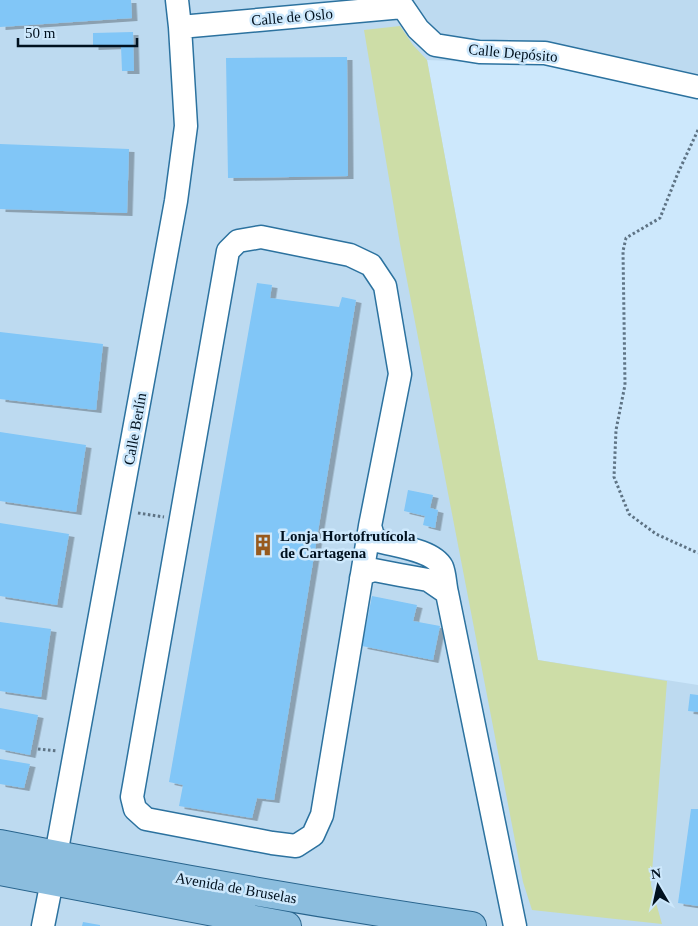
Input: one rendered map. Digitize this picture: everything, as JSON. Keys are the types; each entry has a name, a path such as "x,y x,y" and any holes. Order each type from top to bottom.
{"main road":[{"name":"Avenida de Bruselas","path":"0,844 344,917 472,926"},
{"path":"52,881 56,855"},
{"name":"Avenida de Bruselas","path":"0,871 287,926"}],"street":[{"name":"Calle Berlín","path":"56,855 176,201 186,126 177,0"},
{"name":"Calle de Oslo","path":"180,27 403,8"},
{"name":"Calle Depósito","path":"403,8 418,29 435,45 479,52 544,53 698,87"},
{"path":"261,237 350,255 371,265 385,286 400,374 370,526 322,815 313,835 296,846 146,819 135,809 132,797 228,251 238,241 261,237"},
{"path":"370,526 373,536 378,542 426,553 436,559 442,568 515,926"},
{"path":"361,578 365,572 374,570 399,584 428,580 446,587"},
{"path":"43,926 52,881"}],"path":[{"path":"698,130 660,218 626,238 623,251 625,385 616,430 614,477 629,514 656,534 698,553"},
{"path":"120,510 181,520"}],"shaded area":[{"path":"0,0 698,0 698,97 549,65 427,60 538,660 698,685 698,926 0,926"}],"green space":[{"path":"400,26 413,45 427,60 538,660 667,681 651,885 662,924 532,910 523,882 400,244 364,30"}],"building":[{"path":"0,0 131,0 132,18 0,27"},
{"path":"133,32 134,71 122,71 121,46 93,47 93,33"},
{"path":"347,57 348,176 228,178 226,58"},
{"path":"0,144 129,149 127,213 0,209"},
{"name":"Lonja Hortofrutícola de Cartagena","path":"257,283 272,285 270,298 339,307 342,297 356,300 274,800 257,798 252,818 179,806 183,785 169,782"},
{"path":"0,332 103,344 96,410 0,399"},
{"path":"0,432 86,445 76,512 0,501"},
{"path":"408,490 433,495 430,508 438,510 435,528 423,525 425,516 404,511"},
{"path":"0,523 69,534 57,605 0,596"},
{"path":"372,596 417,605 413,621 440,626 433,660 362,646"},
{"path":"0,622 51,629 41,697 0,691"},
{"path":"690,694 698,695 698,712 688,711"},
{"path":"0,708 38,715 30,755 0,749"},
{"path":"0,759 30,764 24,788 0,784"},
{"path":"691,809 698,809 698,906 678,903"},
{"path":"83,922 100,925 100,926 82,926"}],"place":[{"name":"Lonja Hortofrutícola de Cartagena","path":"263,545"}]}
